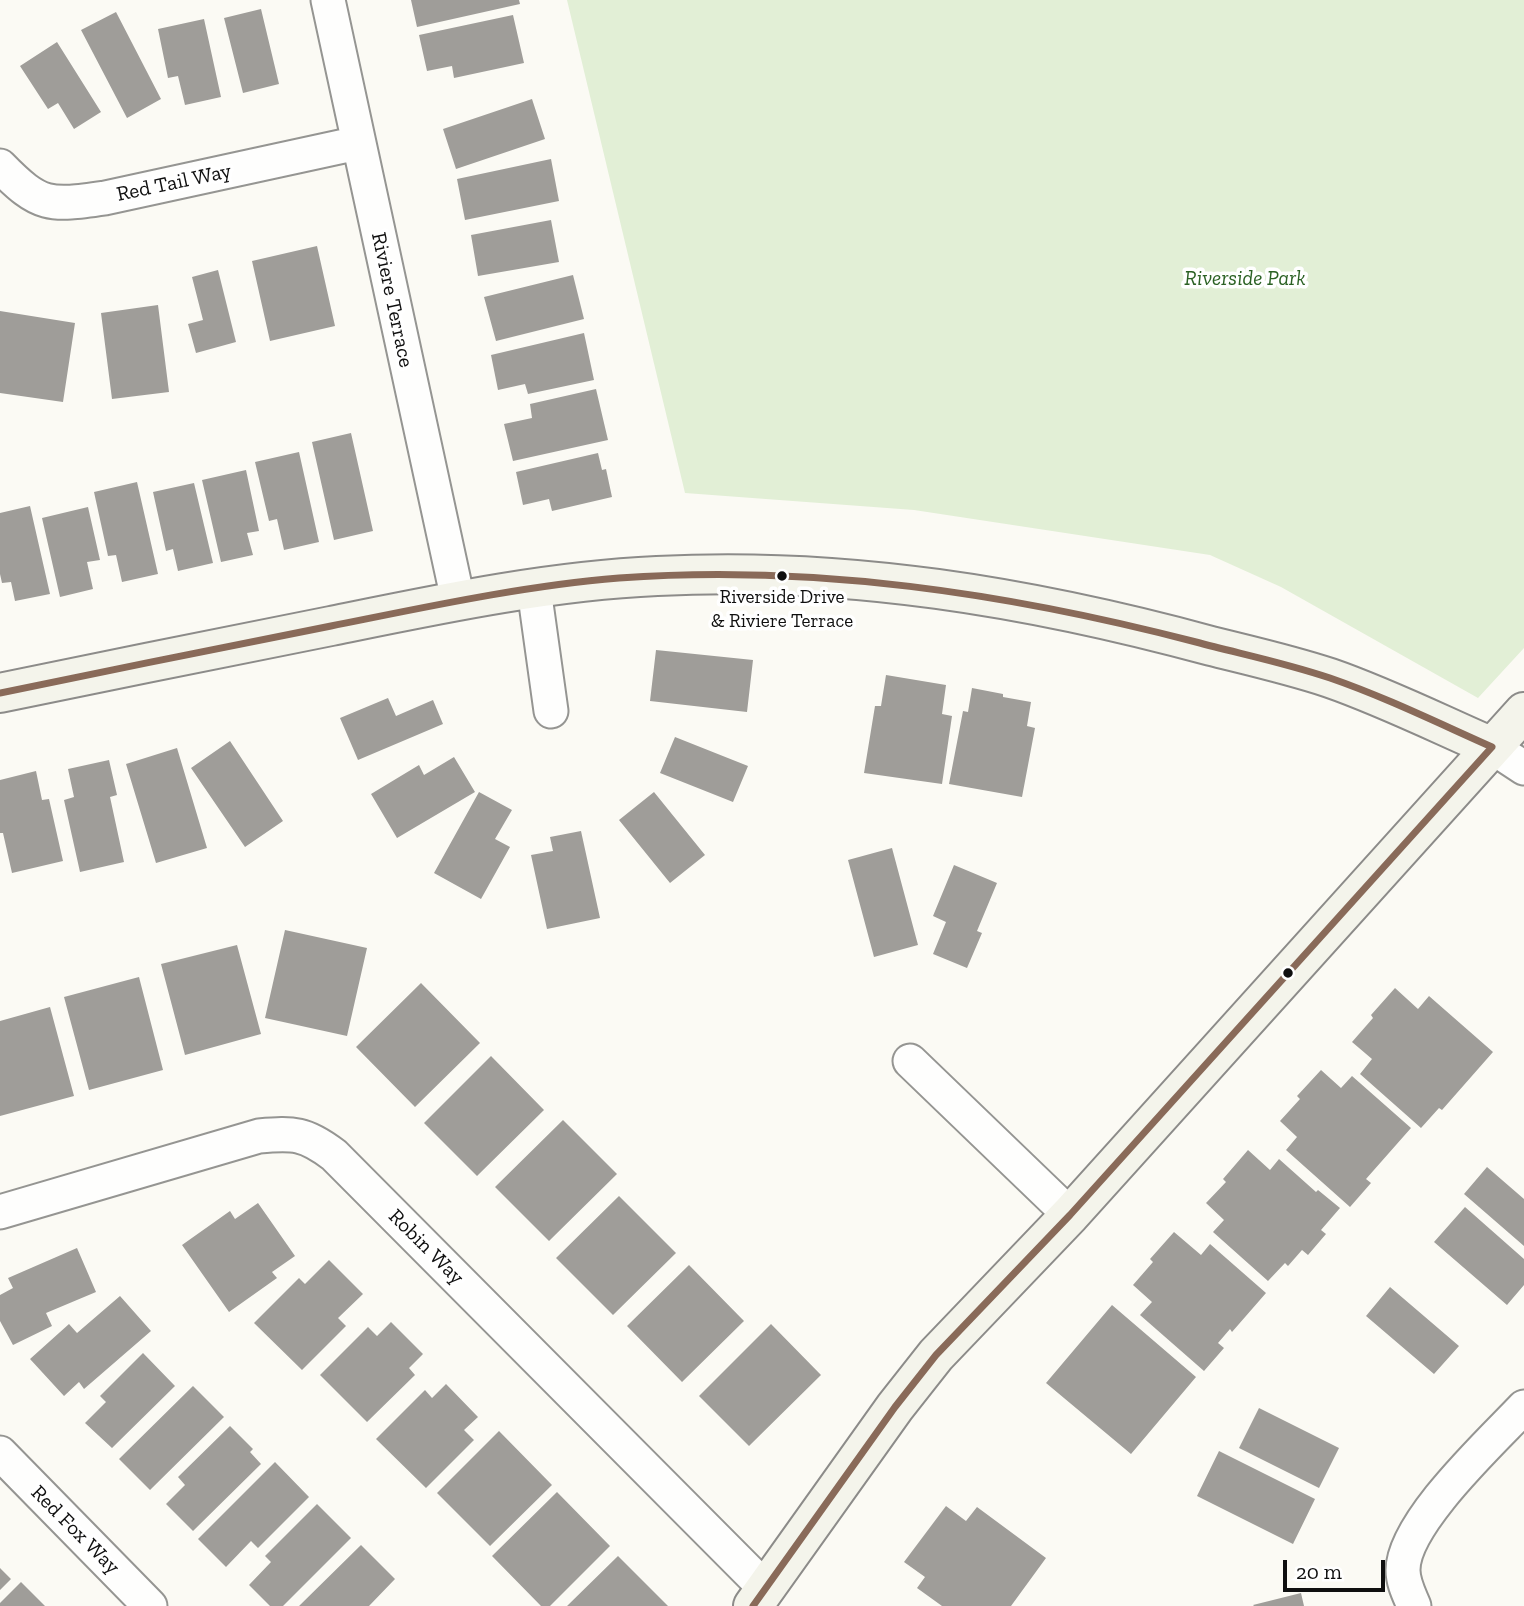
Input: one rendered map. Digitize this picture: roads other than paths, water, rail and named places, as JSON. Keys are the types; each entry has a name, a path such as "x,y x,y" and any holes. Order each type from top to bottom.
{"street":[{"name":"Riviere Terrace","path":"328,0 458,600"},
{"name":"Red Tail Way","path":"0,166 23,190 53,203 76,202 358,143"},
{"path":"0,693 458,600 654,576 743,574 863,581 975,594 1099,617 1330,678 1492,747 1524,768"},
{"path":"534,589 551,711"},
{"path":"759,1597 895,1407 936,1355 1070,1215 1524,712"},
{"path":"910,1061 1070,1215"},
{"name":"Robin Way","path":"0,1212 259,1136 288,1133 313,1139 334,1155 759,1597"},
{"path":"1414,1606 1406,1587 1403,1569 1412,1538 1432,1507 1524,1407"},
{"name":"Red Fox Way","path":"0,1453 150,1606"}],"place":[{"name":"Riverside Drive & Riviere Terrace","path":"782,576"}],"park label":[{"name":"Riverside Park","path":"1245,279"}]}
